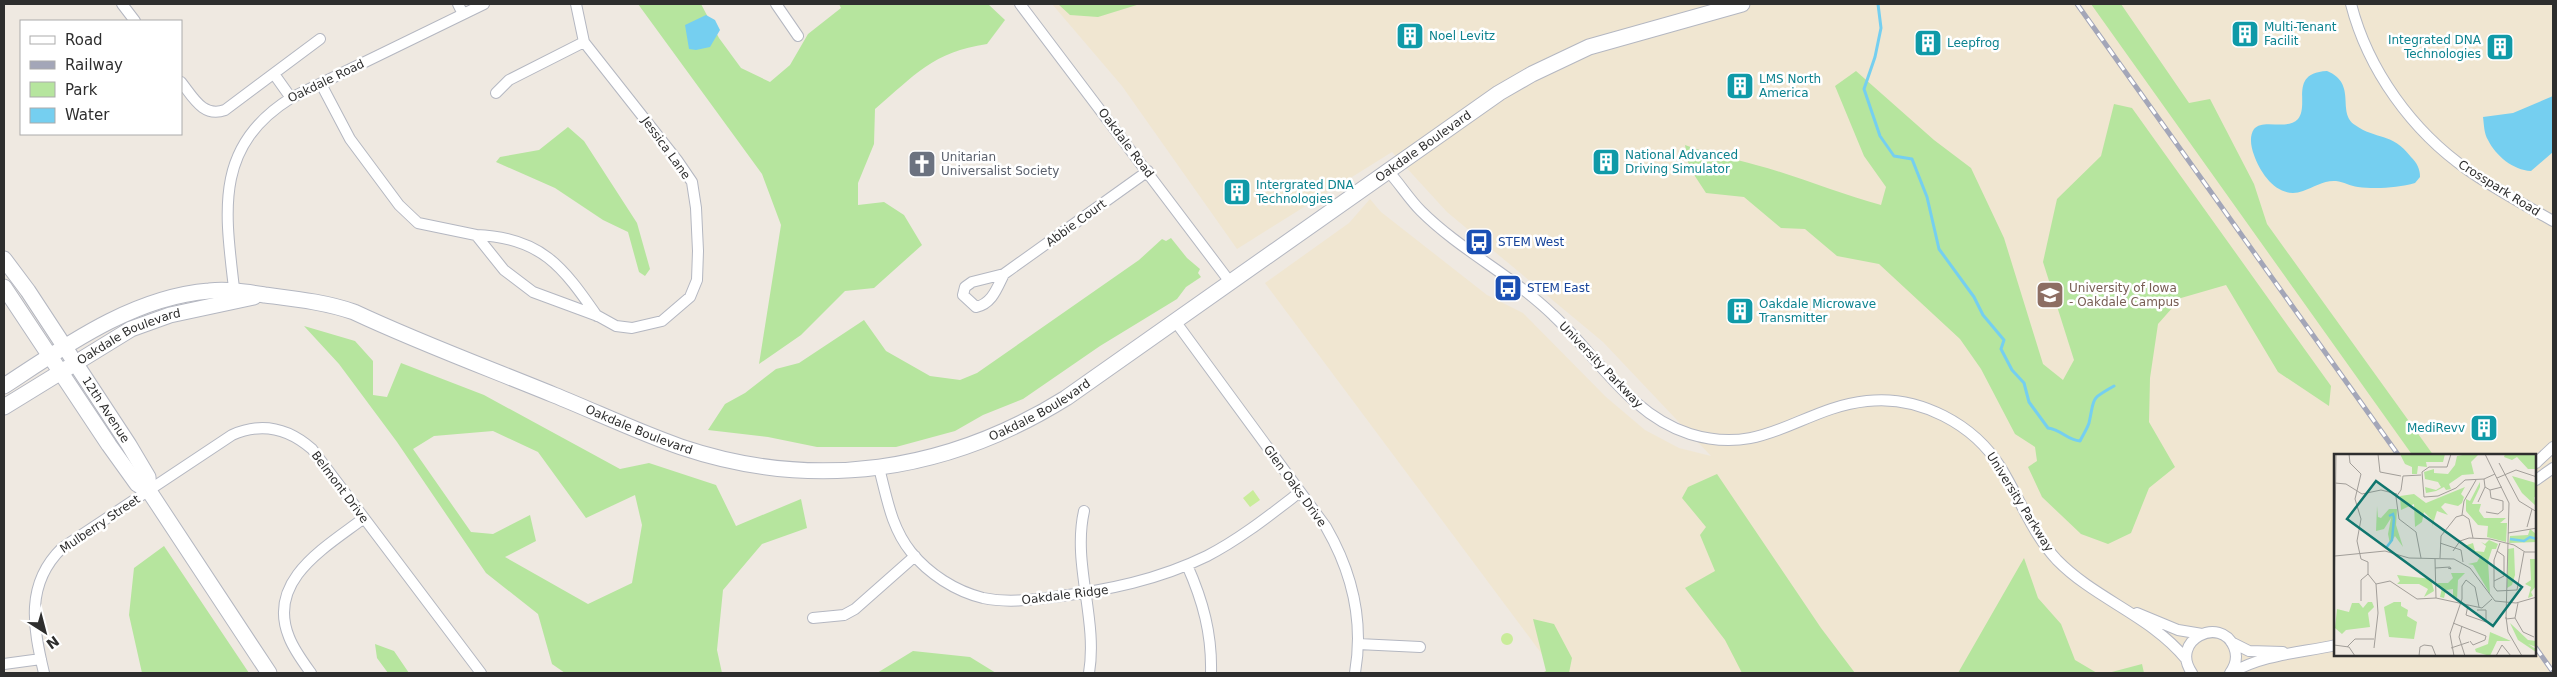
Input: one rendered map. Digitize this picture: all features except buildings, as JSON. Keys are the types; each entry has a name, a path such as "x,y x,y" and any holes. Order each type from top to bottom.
{"main road":[{"name":"Oakdale Boulevard","path":"4,386 50,356 105,324 160,301 208,291 235,295 265,295 312,300 354,312 682,448 741,464 787,470 831,472 879,468 945,454 1011,430 1066,398 1499,93 1555,62 1589,47 1742,4"},
{"name":"12th Avenue","path":"4,259 65,348 148,477 149,490 269,673"},
{"name":"12th Avenue","path":"4,287 137,484 149,490"},
{"name":"Oakdale Boulevard","path":"4,407 131,329 235,295"}],"street":[{"path":"122,4 135,20"},
{"path":"458,4 463,14"},
{"name":"Oakdale Road","path":"235,295 228,218 232,170 240,149 251,131 264,118 291,98 484,4"},
{"name":"Jessica Lane","path":"476,235 504,270 534,292 598,316 616,326 632,328 652,325 662,321 690,297 698,280 696,208 692,182 677,160 584,42 576,4"},
{"path":"776,4 798,36"},
{"name":"Oakdale Road","path":"1020,4 1230,282"},
{"name":"Crosspark Road","path":"2351,4 2363,39 2375,64 2393,94 2426,134 2468,170 2553,221"},
{"path":"182,83 205,110 219,112 225,110 320,39"},
{"path":"496,92 509,80 584,42"},
{"path":"274,74 291,98"},
{"name":"Jessica Lane","path":"321,84 350,139 399,205 418,223 476,235 500,235 542,252 567,273 598,316"},
{"name":"University Parkway","path":"1388,171 1420,211 1554,315 1631,398 1647,412 1667,424 1690,434 1710,438 1752,439 1774,434 1841,404 1870,400 1895,401 1920,406 1948,418 1980,442 2001,468 2029,522 2057,560 2090,587 2126,609 2171,643 2186,659"},
{"name":"Abbie Court","path":"1004,274 1148,172"},
{"name":"Glen Oaks Drive","path":"1174,321 1326,527 1345,564 1356,605 1358,644 1355,673"},
{"name":"Belmont Drive","path":"149,490 232,436 243,431 268,428 292,434 312,449 481,673"},
{"path":"2537,462 2553,447"},
{"name":"Oakdale Ridge","path":"879,468 893,521 915,556 936,576 951,585 984,598 1018,601 1086,593 1132,584 1187,565 1236,539 1300,492"},
{"path":"2537,479 2553,468"},
{"name":"Mulberry Street","path":"44,673 34,603 39,578 45,567 62,548 149,490"},
{"path":"1084,511 1079,532 1091,632 1089,673"},
{"path":"311,673 294,648 285,626 284,614 287,592 300,569 364,518"},
{"path":"813,618 844,615 855,609 915,556"},
{"path":"1187,565 1207,617 1212,673"},
{"name":"University Parkway","path":"2126,609 2178,630 2202,634 2220,634 2231,642"},
{"path":"2192,673 2186,659 2190,643 2202,634"},
{"path":"2231,642 2249,651 2289,652"},
{"path":"2230,673 2236,660 2236,652 2231,642"},
{"path":"1358,644 1420,648"},
{"path":"2230,673 2249,662 2289,652 2334,645"},
{"path":"4,664 41,659"}],"shaded area":[{"name":"University of Iowa - Oakdale Campus","path":"1052,4 2553,4 2553,673 1556,673 1265,283 1349,223 1370,199 1381,212 1487,295 1523,313 1606,397 1645,430 1679,448 1711,456 1603,342 1447,212 1392,152 1237,249 1122,86"}],"green space":[{"path":"638,4 701,4 719,38 741,68 770,82 790,65 808,34 841,8 839,4 988,4 1005,20 987,44 968,48 938,59 914,76 875,109 874,144 858,183 858,205 884,202 904,215 922,245 874,288 845,291 801,335 759,364 781,225 762,174"},
{"path":"1058,4 1140,4 1098,17 1070,15"},
{"path":"2091,4 2121,4 2189,103 2210,99 2254,184 2267,224 2433,454 2412,454"},
{"path":"1856,71 1934,140 1971,168 2004,238 2043,364 2063,380 2074,360 2043,262 2057,199 2101,156 2114,104 2132,108 2331,386 2329,406 2278,372 2226,285 2181,298 2158,324 2150,378 2149,422 2175,467 2149,488 2131,533 2108,544 2081,534 2042,497 2028,467 2037,461 2035,447 2015,434 1981,369 1960,339 1879,264 1837,256 1805,229 1781,228 1744,197 1706,193 1689,167 1685,145 1772,169 1881,205 1886,187 1864,156 1835,86"},
{"path":"568,127 584,141 637,223 650,269 645,276 639,272 628,232 603,220 555,188 496,162 500,157 539,150"},
{"path":"1171,238 1187,258 1200,269 1198,273 1201,277 1186,287 1177,299 1100,346 1023,399 983,415 955,431 896,447 817,447 768,437 708,430 725,404 745,393 776,369 799,363 864,320 886,351 930,376 960,380 977,373 1139,260 1162,239 1166,241"},
{"path":"304,326 355,341 373,361 373,395 387,397 401,363 484,395 620,469 649,463 716,485 736,526 801,499 807,528 762,544 723,590 717,650 722,673 565,673 552,664 538,614 486,573 397,442 339,364","holes":["493,431 538,452 586,518 635,495 642,525 632,583 588,604 505,557 536,541 530,515 493,534 471,532 413,449 434,436"]},
{"path":"1717,474 1821,628 1855,673 1742,673 1725,640 1685,588 1715,571 1700,535 1706,527 1682,498 1688,487"},
{"path":"1253,490 1260,500 1250,507 1243,498"},
{"path":"164,546 249,673 142,673 129,615 134,568"},
{"path":"2024,558 2038,598 2061,624 2075,660 2097,673 1958,673"},
{"path":"1533,619 1554,624 1572,658 1569,673 1542,673 1546,671"},
{"path":"1507,633 1513,639 1507,645 1501,639"},
{"path":"375,644 394,651 409,673 388,673 377,658"},
{"path":"913,651 970,657 996,673 877,673"},
{"path":"2142,664 2144,673 2108,673"}],"water":[{"path":"706,15 715,20 720,30 710,47 696,50 689,49 685,25"},
{"path":"2327,71 2342,83 2347,113 2355,125 2397,144 2415,162 2419,169 2420,177 2415,183 2394,187 2372,188 2332,181 2294,193 2279,189 2266,178 2257,163 2252,149 2252,132 2263,124 2288,124 2298,119 2301,113 2304,83 2308,77 2315,73"},
{"path":"2553,96 2553,152 2531,171 2518,168 2500,157 2487,138 2483,117 2513,113"}],"waterway":[{"path":"1878,4 1881,28 1875,57 1864,89 1880,136 1894,156 1912,159 1927,197 1939,249 1974,297 1983,315 2004,340 2001,349 2012,370 2024,383 2029,402 2048,428 2071,439 2080,441 2089,423 2094,400 2114,386"}],"railway":[{"path":"2077,4 2398,454"},
{"path":"2537,649 2553,672"}],"place":[{"name":"Multi-Tenant Facilit","path":"2245,34"},
{"name":"Noel Levitz","path":"1410,36"},
{"name":"Leepfrog","path":"1928,43"},
{"name":"Integrated DNA Technologies","path":"2500,47"},
{"name":"LMS North America","path":"1740,86"},
{"name":"National Advanced Driving Simulator","path":"1606,162"},
{"name":"Unitarian Universalist Society","path":"922,164"},
{"name":"Intergrated DNA Technologies","path":"1237,192"},
{"name":"STEM West","path":"1479,242"},
{"name":"STEM East","path":"1508,288"},
{"name":"University of Iowa - Oakdale Campus","path":"2050,295"},
{"name":"Oakdale Microwave Transmitter","path":"1740,311"},
{"name":"MediRevv","path":"2484,428"}]}
